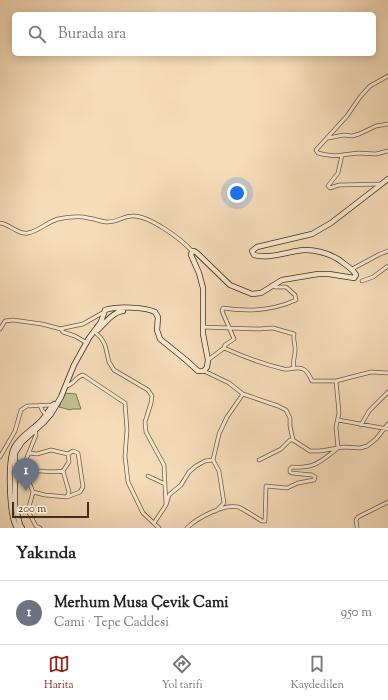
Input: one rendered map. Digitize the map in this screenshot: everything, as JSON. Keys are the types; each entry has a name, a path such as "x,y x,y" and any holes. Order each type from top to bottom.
{"street":[{"path":"388,76 370,86 360,97 348,116 317,149 317,152 332,156 358,153 376,154 388,151"},
{"path":"328,138 344,135 352,136 376,126 388,124"},
{"path":"342,155 339,170 328,184 329,188 342,185 382,184"},
{"path":"0,223 8,225 22,233 28,233 56,220 77,216 88,217 99,221 112,222 134,216 144,218 166,229 192,251 197,253 230,285 243,292 257,294 282,280 318,274 339,275 352,278 355,277 355,273 337,258 312,250 301,250 258,256 254,255 252,251 257,247 312,234 331,223 388,179"},
{"path":"192,251 191,255 199,273 203,288 203,327 208,360 207,367 204,371"},
{"path":"354,268 388,251"},
{"path":"362,281 373,277 388,266"},
{"path":"208,360 224,348 225,345 234,340 230,327 222,311 223,308 247,310 274,308 296,300 295,295 286,287 275,287 272,285"},
{"path":"0,329 4,322 13,320 42,324 62,329 83,324 110,309 144,308 156,312 158,317 157,330 160,339 198,371 204,371 229,383 243,394 286,410 290,415 290,426 293,440 310,451 338,448 363,448 386,429 388,424"},
{"path":"110,309 112,317"},
{"path":"87,343 112,317 122,311 151,310"},
{"path":"104,313 106,318 112,317"},
{"path":"22,528 18,520 15,505 15,456 19,446 47,416 55,405 66,386 74,365 89,338 101,322 104,313"},
{"path":"203,327 273,328 294,334 294,368"},
{"path":"62,329 63,332 75,336 87,343"},
{"path":"96,333 105,345 108,362 114,370 148,390 152,396 145,422 146,432 164,464 166,505"},
{"path":"224,348 253,360 286,369 300,368 306,370 312,381 336,381 366,373 388,373"},
{"path":"66,386 71,385 78,377 83,375 125,403 127,430 125,456 128,482 143,513 159,528"},
{"path":"336,381 339,413 336,429 338,448"},
{"path":"361,424 369,411 388,392"},
{"path":"214,512 224,503 219,471 213,460 219,434 227,417 243,394"},
{"path":"40,405 47,416"},
{"path":"0,457 15,431 21,410 26,406 55,405"},
{"path":"338,420 386,429"},
{"path":"35,428 36,435 23,467 33,492 29,513 36,526 40,528"},
{"path":"17,528 13,519 11,507 12,454 17,442 35,428"},
{"path":"259,460 280,449 290,440 293,440"},
{"path":"187,528 194,522 214,512 230,507 239,507 262,521 265,521 266,486 287,488 298,483 314,480 315,477 312,475 292,473 290,472 290,469 316,465 338,448"},
{"path":"29,454 37,454 51,450 68,454 73,451 78,453 84,487 80,492 68,497 44,495 33,492"},
{"path":"23,467 30,470 63,471 69,462 68,454"},
{"path":"154,523 166,505 169,495 181,485 189,472 205,461 213,460"},
{"path":"63,471 69,492 68,497"},
{"path":"148,476 165,484"},
{"path":"357,527 356,520 358,517 388,502"}],"green space":[{"path":"65,393 76,394 81,409 71,410 59,407"}],"place":[{"name":"Merhum Musa Çevik Cami","path":"26,491"}]}
